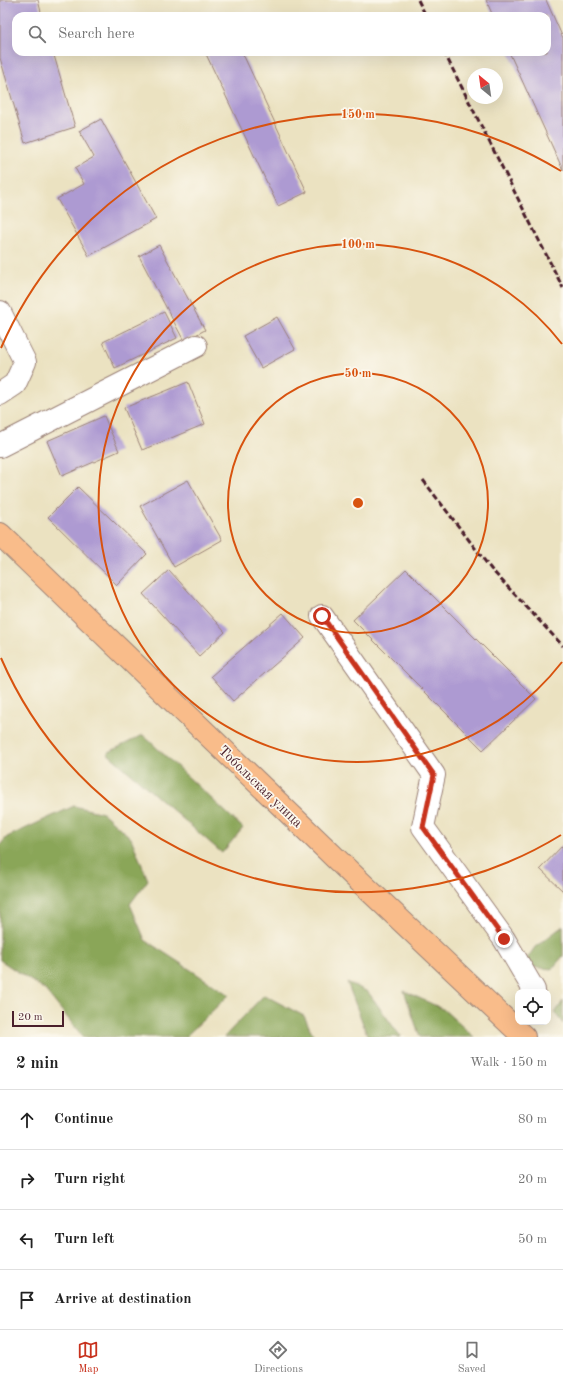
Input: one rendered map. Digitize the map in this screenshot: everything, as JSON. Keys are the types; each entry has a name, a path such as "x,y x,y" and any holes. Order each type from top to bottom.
{"main road":[{"name":"Тобольская улица","path":"0,534 354,876 525,1037"}],"lane":[{"path":"0,312 25,362 15,384 0,394"},
{"path":"0,446 196,346"},
{"path":"322,616 434,775 423,827 504,939 533,989"},
{"path":"525,1037 527,1025"}],"green space":[{"path":"143,735 243,828 222,853 107,753"},
{"path":"74,806 103,813 131,838 148,880 130,904 145,940 229,995 185,1037 83,1037 45,990 0,960 0,845 7,837"},
{"path":"563,926 563,956 552,969 522,966 535,947"},
{"path":"347,982 368,992 401,1037 368,1037"},
{"path":"404,991 443,1009 474,1037 420,1037"},
{"path":"264,995 304,1016 314,1037 224,1037"},
{"path":"563,1001 563,1024 555,1013"}],"building":[{"path":"0,0 38,0 41,12 12,12 12,56 54,56 75,127 25,143 0,58"},
{"path":"486,0 546,0 563,38 563,170 511,56 551,56 551,12 491,12"},
{"path":"207,56 244,56 307,192 278,206"},
{"path":"101,119 156,219 89,256 57,199 84,184 75,168 94,157 79,131"},
{"path":"159,245 205,330 184,341 139,256"},
{"path":"164,312 177,338 115,368 103,342"},
{"path":"277,317 295,349 261,368 243,336"},
{"path":"188,382 205,424 142,450 124,408"},
{"path":"104,416 119,451 62,476 47,441"},
{"path":"188,480 222,540 174,567 140,506"},
{"path":"78,487 147,554 117,585 48,517"},
{"path":"406,569 536,699 483,750 353,620"},
{"path":"169,570 225,632 199,656 143,594"},
{"path":"283,613 305,638 233,701 211,676"},
{"path":"563,845 563,891 540,869"}],"railway":[{"path":"418,0 424,12"},
{"path":"446,56 563,288"},
{"path":"423,480 491,569 563,646"}],"route":[{"path":"322,616 434,775 423,827 504,939"}]}
